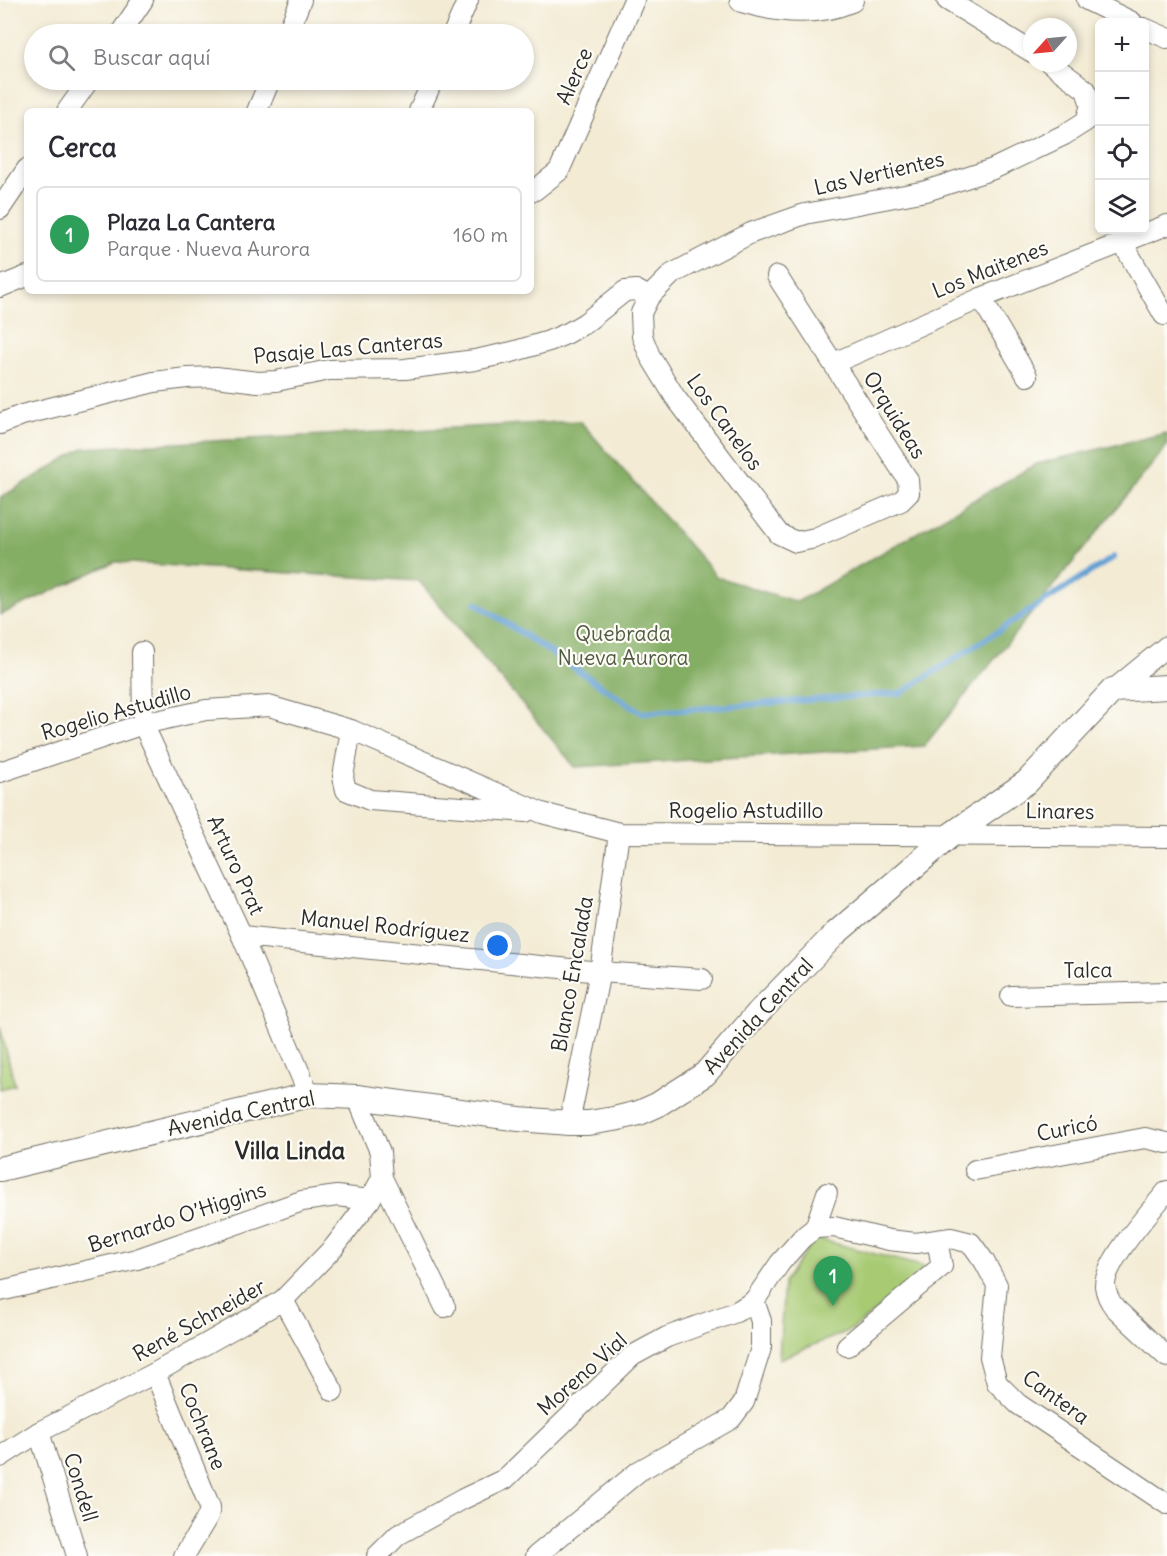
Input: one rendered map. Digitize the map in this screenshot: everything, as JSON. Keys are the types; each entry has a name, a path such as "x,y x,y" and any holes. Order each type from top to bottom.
{"street":[{"path":"127,24 143,0"},
{"path":"291,24 301,0"},
{"path":"457,24 468,0"},
{"name":"Alerce","path":"534,190 559,171 634,0"},
{"path":"742,0 781,9 851,0"},
{"path":"947,0 1023,46"},
{"path":"1087,0 1122,18"},
{"path":"1149,30 1167,38"},
{"name":"Las Vertientes","path":"649,297 672,274 751,232 805,214 926,191 993,169 1064,135 1086,121 1091,105 1086,90 1062,72"},
{"path":"69,108 82,90"},
{"path":"258,108 266,90"},
{"path":"420,108 428,90"},
{"path":"0,209 24,173"},
{"name":"Los Maitenes","path":"834,363 981,298 1167,225"},
{"path":"1122,242 1164,315"},
{"name":"Orquideas","path":"777,276 909,480 909,492 901,501 815,538"},
{"path":"0,286 24,277"},
{"name":"Pasaje Las Canteras","path":"0,424 22,416 154,382 206,377 258,382 276,381 329,370 405,369 475,360 522,350 568,333 585,323 625,291 636,290 649,297"},
{"name":"Los Canelos","path":"649,297 641,313 642,336 650,356 675,397 779,534 796,542 815,538"},
{"path":"981,298 1027,376"},
{"name":"Avenida Central","path":"0,1169 309,1095 357,1097 519,1119 569,1123 588,1123 639,1113 657,1105 705,1074 758,1013 835,934 952,834 1027,782 1113,690 1167,646"},
{"name":"Arturo Prat","path":"142,652 143,724 242,936 309,1095"},
{"path":"1113,690 1167,687"},
{"name":"Rogelio Astudillo","path":"0,772 143,724 206,710 269,706 351,730 542,813 619,833 952,834"},
{"name":"Rogelio Astudillo","path":"351,730 344,777 346,790 370,800 542,813"},
{"name":"Blanco Encalada","path":"569,1123 600,972 619,833"},
{"name":"Linares","path":"952,834 1167,837"},
{"name":"Manuel Rodríguez","path":"242,936 600,972 702,979"},
{"name":"Talca","path":"1011,996 1167,992"},
{"path":"357,1097 380,1152 382,1178 445,1307"},
{"name":"Curicó","path":"975,1170 1145,1138 1167,1143"},
{"name":"René Schneider","path":"0,1457 39,1432 155,1373 283,1300 334,1247 370,1200 382,1178"},
{"path":"1164,1347 1110,1301 1105,1285 1116,1255 1167,1191"},
{"name":"Moreno Vial","path":"377,1556 399,1535 463,1499 505,1479 632,1356 668,1337 736,1312 754,1301 780,1263 802,1238 815,1228 827,1193"},
{"name":"Bernardo O’Higgins","path":"0,1291 137,1259 302,1201 337,1196 370,1200"},
{"path":"815,1228 834,1227 889,1240 916,1243 944,1240 942,1266 847,1346"},
{"name":"Cantera","path":"944,1240 971,1243 997,1285 990,1357 997,1383 1018,1404 1167,1504"},
{"path":"283,1300 333,1391"},
{"path":"536,1556 639,1472 731,1419 744,1402 761,1348 760,1321 754,1301"},
{"name":"Cochrane","path":"155,1373 210,1507 208,1516 184,1556"},
{"name":"Condell","path":"39,1432 77,1556"}],"green space":[{"name":"Quebrada Nueva Aurora","path":"580,421 717,577 797,602 1036,464 1167,433 1167,446 924,746 575,767 419,581 115,562 0,615 0,498 83,448"},
{"path":"0,1027 15,1085 0,1089"},
{"path":"815,1238 929,1268 853,1329 779,1359 784,1282"}],"waterway":[{"path":"476,603 642,713 901,693 1114,557"}],"place":[{"name":"Plaza La Cantera","path":"833,1306"}],"district":[{"name":"Villa Linda","path":"290,1150"}]}
